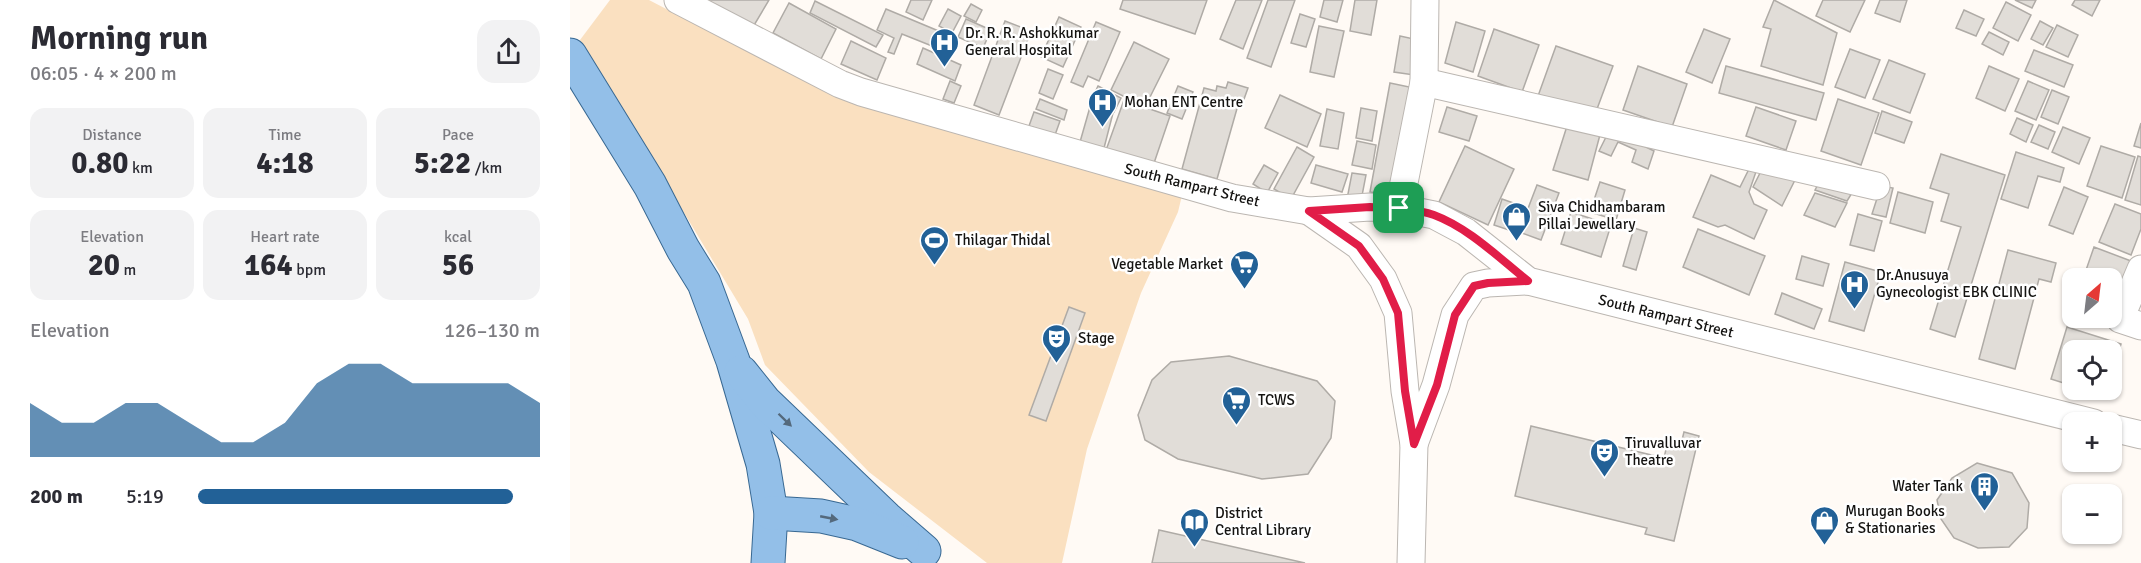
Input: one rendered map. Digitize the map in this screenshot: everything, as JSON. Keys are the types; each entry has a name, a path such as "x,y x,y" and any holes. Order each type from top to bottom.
{"main road":[{"path":"570,55 650,185 704,284 733,361 763,464 771,513 770,563"},
{"path":"733,361 765,402 886,518 934,557"},
{"path":"771,513 821,516 857,524 934,557"}],"street":[{"name":"South Rampart Street","path":"678,0 840,84 861,92 1232,198 1309,211 1370,207 1399,208 1434,215 1466,232 1528,281 2062,415"},
{"path":"1399,208 1424,82 1425,0"},
{"path":"1424,82 1875,186"},
{"path":"1309,211 1359,246 1383,279 1398,313 1405,391 1414,444 1411,563"},
{"path":"2141,269 2120,319 2141,326"},
{"path":"1414,444 1437,385 1455,315 1474,286 1528,281"},
{"path":"2122,430 2141,435"}],"shaded area":[{"name":"Thilagar Thidal","path":"610,0 649,0 745,50 1183,191 1178,212 1141,293 1087,449 1062,563 987,563 869,472 765,365 748,319 580,40"}],"building":[{"path":"705,0 769,0 753,27"},
{"path":"911,0 932,0 923,20 906,12"},
{"path":"1123,0 1207,0 1195,34 1120,9"},
{"path":"1236,0 1262,0 1243,49 1220,39"},
{"path":"1268,0 1295,0 1271,67 1247,58"},
{"path":"1324,0 1343,0 1337,22 1320,17"},
{"path":"1355,0 1377,0 1371,35 1350,31"},
{"path":"1774,0 1837,33 1823,85 1761,66 1771,29 1763,27"},
{"path":"1823,0 1865,0 1850,32 1816,16"},
{"path":"1880,0 1907,0 1900,22 1875,13"},
{"path":"2015,0 2036,0 2032,8"},
{"path":"2075,0 2100,0 2092,16 2072,5"},
{"path":"815,1 883,35 876,47 810,13"},
{"path":"2006,2 2031,15 2018,41 1993,28"},
{"path":"789,3 836,29 821,59 773,33"},
{"path":"971,4 982,10 976,22 964,16"},
{"path":"886,9 953,37 947,52 902,34 894,54 888,52 894,38 877,30"},
{"path":"948,9 961,16 952,33 939,26"},
{"path":"1964,10 1984,19 1976,36 1956,28"},
{"path":"1300,14 1315,19 1306,47 1291,43"},
{"path":"1059,17 1081,27 1063,67 1041,57"},
{"path":"966,19 991,30 983,48 958,37"},
{"path":"1005,21 1031,31 999,115 974,105"},
{"path":"2040,21 2053,28 2043,45 2031,39"},
{"path":"1096,22 1120,32 1099,81 1088,76 1083,87 1071,82"},
{"path":"1456,22 1485,31 1473,72 1445,63"},
{"path":"2057,25 2078,35 2068,57 2046,47"},
{"path":"1319,26 1344,31 1334,77 1310,72"},
{"path":"1494,29 1539,45 1522,92 1478,76"},
{"path":"1704,29 1730,39 1712,83 1686,72"},
{"path":"1989,32 2009,42 2003,55 1982,44"},
{"path":"1400,36 1414,39 1414,75 1394,72"},
{"path":"851,41 886,58 877,80 841,64"},
{"path":"1134,42 1169,59 1145,107 1111,90"},
{"path":"1556,46 1613,66 1594,117 1538,96"},
{"path":"923,48 961,65 955,81 917,64"},
{"path":"1850,49 1880,60 1865,98 1835,87"},
{"path":"2034,50 2073,65 2064,87 2025,71"},
{"path":"1889,60 1925,74 1910,113 1873,99"},
{"path":"1638,66 1687,84 1672,127 1623,110"},
{"path":"1726,66 1824,93 1816,120 1719,93"},
{"path":"1989,66 2019,79 2005,111 1976,98"},
{"path":"1048,69 1063,75 1053,99 1039,93"},
{"path":"950,81 961,86 954,103 943,99"},
{"path":"2028,81 2049,90 2036,120 2015,111"},
{"path":"1228,82 1248,88 1244,99 1240,98 1217,179 1182,169 1204,88 1216,91 1217,86 1226,88"},
{"path":"1390,83 1419,89 1398,197 1370,192"},
{"path":"1098,86 1121,98 1114,112 1091,101"},
{"path":"1178,86 1193,92 1182,119 1167,113"},
{"path":"2052,90 2069,97 2058,124 2041,117"},
{"path":"1280,95 1321,114 1307,147 1265,128"},
{"path":"1040,99 1067,110 1064,120 1036,109"},
{"path":"1838,99 1879,113 1861,165 1821,151"},
{"path":"1124,100 1170,116 1152,169 1105,153"},
{"path":"1090,107 1113,113 1104,148 1080,142"},
{"path":"1447,107 1477,116 1469,141 1439,132"},
{"path":"1756,107 1796,121 1786,150 1746,136"},
{"path":"1361,108 1377,111 1372,141 1356,138"},
{"path":"1327,109 1344,113 1338,149 1320,146"},
{"path":"1882,111 1912,122 1904,143 1875,133"},
{"path":"1034,112 1060,121 1055,135 1029,126"},
{"path":"2017,118 2033,125 2026,142 2010,134"},
{"path":"1568,123 1601,131 1588,180 1553,170"},
{"path":"2141,123 2141,148 2134,146"},
{"path":"2039,125 2055,132 2048,149 2031,142"},
{"path":"2063,127 2090,138 2079,164 2052,152"},
{"path":"1610,129 1654,151 1648,169 1632,162 1636,150 1618,142 1611,156 1599,151"},
{"path":"1357,141 1376,145 1372,169 1352,165"},
{"path":"1465,146 1514,169 1488,225 1439,202"},
{"path":"2101,146 2135,157 2122,198 2087,186"},
{"path":"1297,147 1314,157 1291,199 1274,189"},
{"path":"2016,152 2064,168 2060,182 2038,176 2028,208 2001,199"},
{"path":"1941,154 2005,175 1955,337 1930,329 1961,227 1941,221 1949,194 1930,188"},
{"path":"2138,156 2141,157 2141,205 2125,200"},
{"path":"1752,163 1758,166 1749,192 1754,204 1767,210 1754,239 1725,225 1718,227 1693,217 1711,175 1740,187"},
{"path":"1264,165 1278,173 1267,193 1253,184"},
{"path":"1316,165 1348,174 1342,192 1311,183"},
{"path":"1762,169 1797,176 1782,206 1753,187"},
{"path":"1352,173 1366,175 1361,201 1347,199"},
{"path":"1821,179 1855,188 1847,201 1815,190"},
{"path":"1600,182 1625,190 1616,220 1590,212"},
{"path":"1537,185 1559,193 1541,240 1519,232"},
{"path":"1881,186 1893,188 1886,217 1872,214"},
{"path":"2064,187 2088,197 2073,234 2049,225"},
{"path":"1898,192 1933,202 1925,233 1890,223"},
{"path":"1815,193 1847,203 1835,227 1804,215"},
{"path":"1502,199 1522,206 1515,232 1494,225"},
{"path":"2115,204 2141,214 2141,229 2131,255 2099,242"},
{"path":"1571,212 1611,225 1601,257 1561,244"},
{"path":"1858,214 1882,221 1874,251 1850,245"},
{"path":"1634,228 1647,232 1636,270 1623,266"},
{"path":"1698,229 1765,256 1749,295 1683,267"},
{"path":"2094,247 2131,261 2122,284 2122,268 2087,268"},
{"path":"2008,250 2056,263 2051,282 2039,279 2015,369 1979,359"},
{"path":"1802,256 1829,264 1823,286 1796,279"},
{"path":"1845,262 1881,272 1864,331 1829,321"},
{"path":"1782,293 1822,309 1814,329 1775,314"},
{"name":"Stage","path":"1069,307 1085,313 1046,421 1029,415"},
{"path":"2067,328 2070,328 2108,340 2063,340"},
{"path":"2062,343 2062,382 2051,379"},
{"name":"TCWS","path":"1229,356 1317,381 1335,401 1331,438 1308,474 1262,479 1178,459 1145,440 1138,415 1152,380 1171,362"},
{"name":"Tiruvalluvar Theatre","path":"1531,426 1664,458 1667,445 1680,448 1684,432 1699,436 1674,541 1645,534 1647,528 1515,496"},
{"name":"Water Tank","path":"1977,463 2012,473 2029,503 2027,528 2009,547 1978,548 1954,538 1941,519 1937,500 1952,478"},
{"name":"District Central Library","path":"1159,530 1305,563 1152,563"}],"place":[{"name":"Dr. R. R. Ashokkumar General Hospital","path":"944,68"},
{"name":"Mohan ENT Centre","path":"1103,128"},
{"name":"Siva Chidhambaram Pillai Jewellary","path":"1517,242"},
{"name":"Thilagar Thidal","path":"934,266"},
{"name":"Vegetable Market","path":"1244,290"},
{"name":"Dr.Anusuya Gynecologist EBK CLINIC","path":"1855,310"},
{"name":"Stage","path":"1057,364"},
{"name":"TCWS","path":"1237,426"},
{"name":"Tiruvalluvar Theatre","path":"1604,478"},
{"name":"Water Tank","path":"1984,512"},
{"name":"Murugan Books & Stationaries","path":"1824,546"},
{"name":"District Central Library","path":"1194,548"}],"route":[{"path":"1370,207 1399,208 1434,215 1466,232 1528,281 1474,286 1455,315 1437,385 1414,444 1405,391 1398,313 1383,279 1359,246 1309,211 1370,207"}]}
